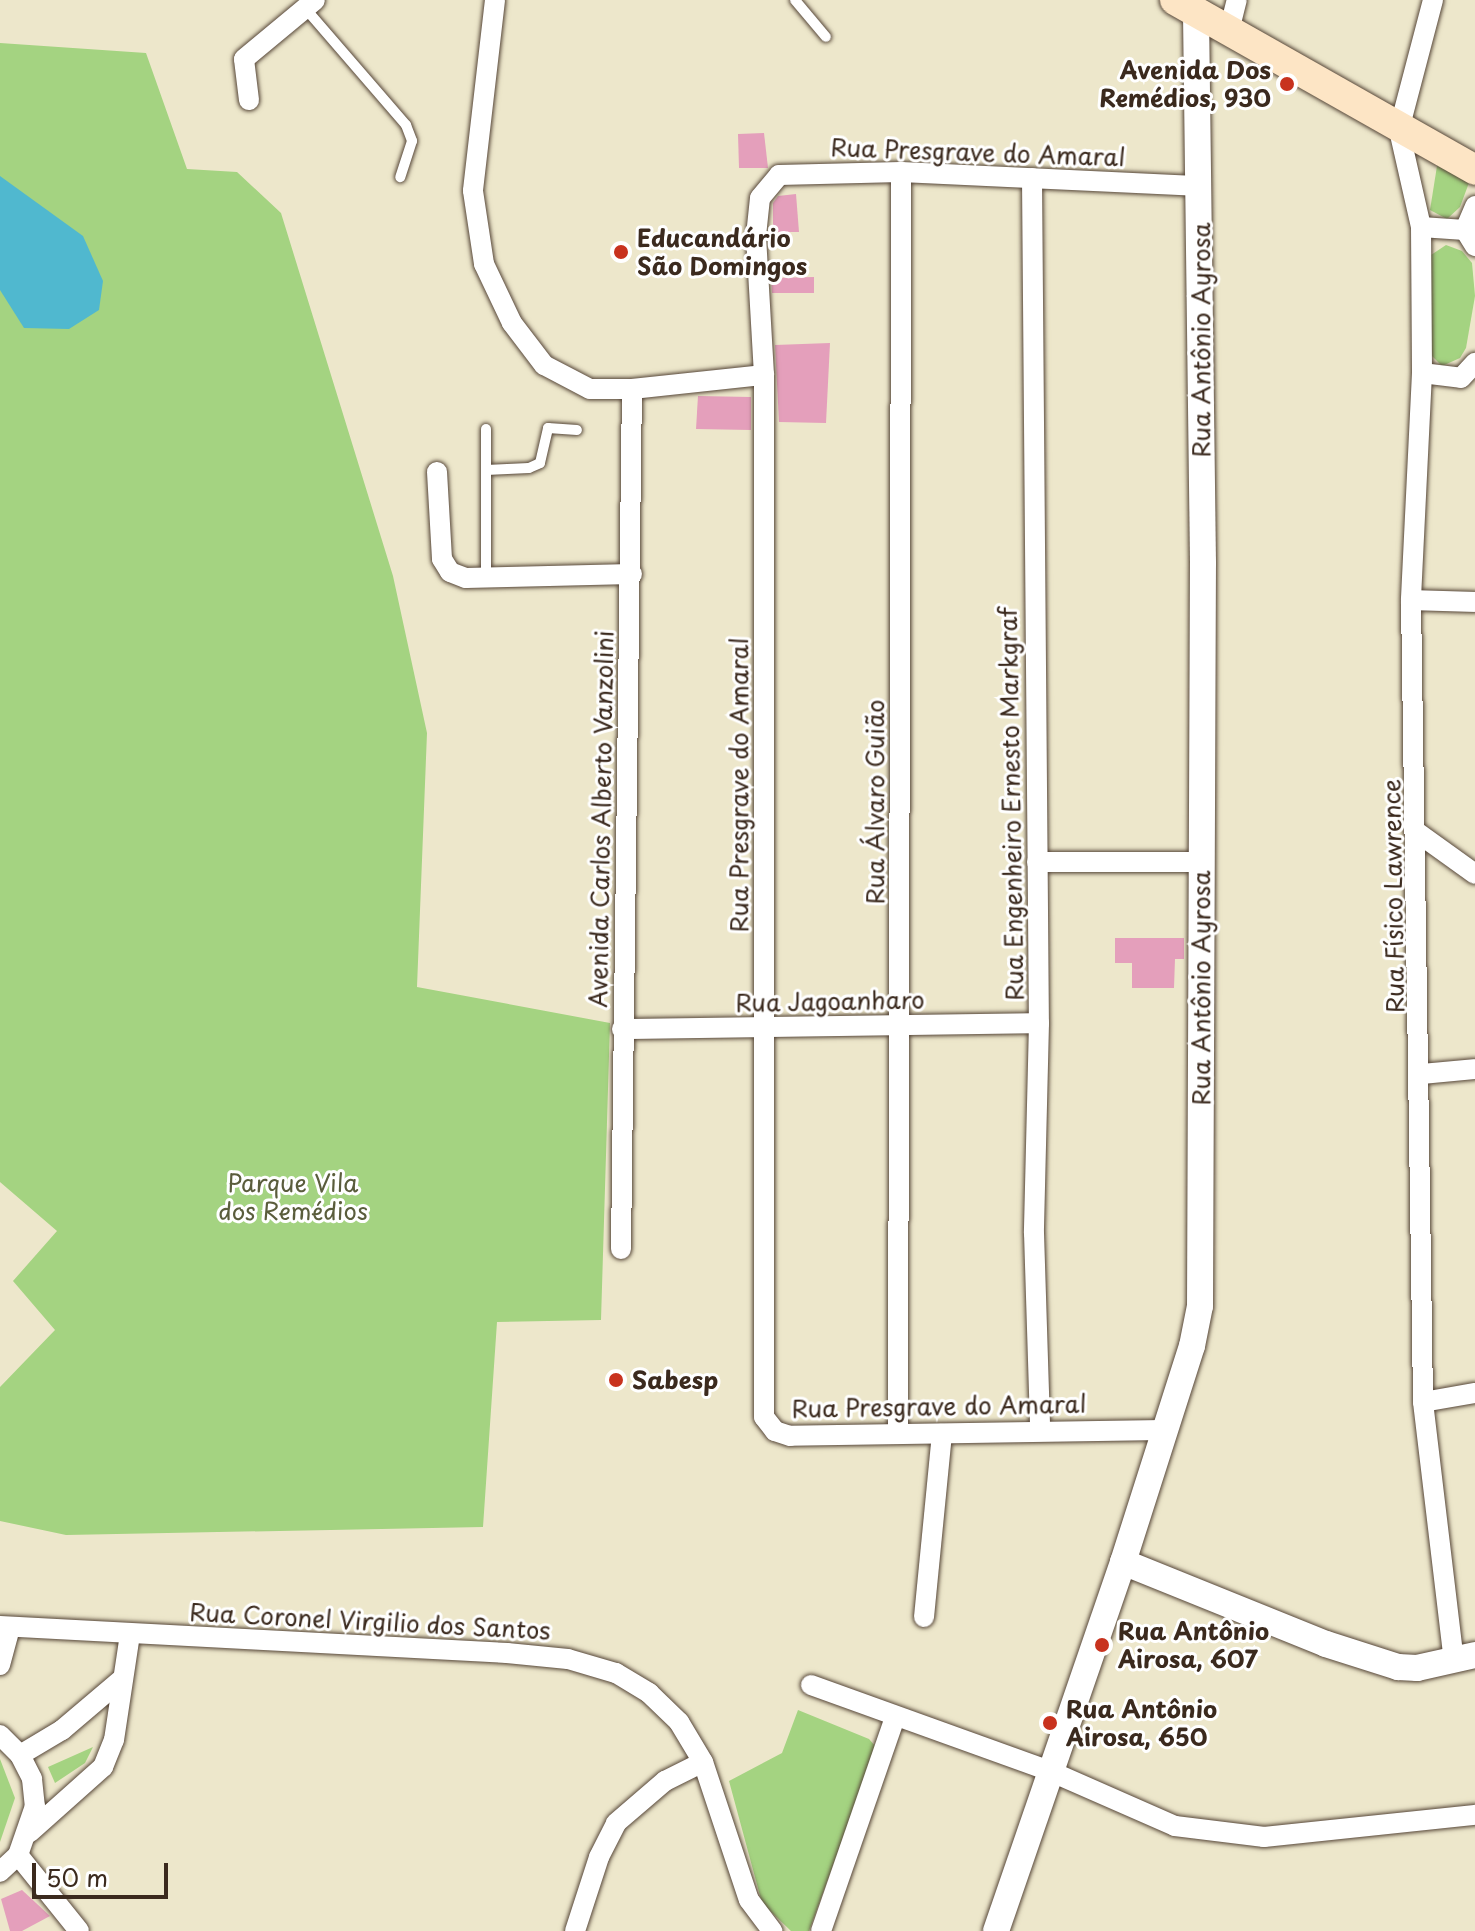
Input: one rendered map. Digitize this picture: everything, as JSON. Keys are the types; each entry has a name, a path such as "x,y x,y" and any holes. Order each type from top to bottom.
{"main road":[{"path":"1186,6 1399,130 1475,170"}],"street":[{"path":"495,0 473,191 484,264 512,323 544,365 590,389 632,389 764,375"},
{"path":"1229,31 1237,0"},
{"path":"1399,130 1433,0"},
{"path":"249,100 244,59 310,4"},
{"name":"Rua Antônio Ayrosa","path":"996,1931 1123,1562 1192,1346 1200,1306 1201,186 1186,6"},
{"name":"Rua Físico Lawrence","path":"1399,130 1421,227 1422,373 1411,600 1418,833 1423,1402 1464,1658"},
{"name":"Rua Presgrave do Amaral","path":"1163,1430 1040,1429 790,1436 775,1431 764,1417 764,375 756,236 757,212 767,184 779,175 901,172 1201,186"},
{"name":"Rua Álvaro Guião","path":"898,1433 901,172"},
{"name":"Rua Engenheiro Ernesto Markgraf","path":"1032,178 1039,1023 1034,1233 1040,1429"},
{"path":"1421,227 1470,238 1475,206"},
{"path":"1422,373 1470,374"},
{"name":"Avenida Carlos Alberto Vanzolini","path":"621,1249 632,389"},
{"path":"437,472 442,559 450,572 486,577 632,574"},
{"path":"1411,600 1475,602"},
{"path":"1418,833 1475,874"},
{"path":"1037,862 1201,862"},
{"name":"Rua Jagoanharo","path":"622,1029 766,1030 1039,1023"},
{"path":"1421,1074 1475,1069"},
{"path":"1423,1402 1475,1393"},
{"path":"924,1617 942,1434"},
{"path":"1123,1562 1326,1644 1398,1667 1464,1658"},
{"path":"0,1665 5,1626"},
{"name":"Rua Coronel Virgilio dos Santos","path":"5,1626 568,1659 616,1673 649,1693 679,1722 703,1762 733,1862 749,1900 772,1931"},
{"path":"0,1872 18,1855 30,1832 103,1767 114,1740 130,1634"},
{"path":"20,1755 62,1730 121,1680"},
{"path":"811,1685 1052,1772 1133,1811 1217,1834 1264,1837 1475,1815"},
{"path":"821,1931 895,1717"},
{"path":"0,1735 20,1755 33,1792 30,1832"},
{"path":"575,1931 599,1857 616,1823 665,1781 703,1762"},
{"path":"18,1855 79,1931"}],"lane":[{"path":"795,0 826,37"},
{"path":"310,4 406,125 412,141 400,177"},
{"path":"486,470 529,468 540,463 548,428 577,430"},
{"path":"486,429 486,577"}],"green space":[{"name":"Parque Vila dos Remédios","path":"0,43 146,53 187,169 237,172 281,213 393,576 427,733 417,987 610,1023 601,1320 497,1322 483,1527 66,1535 0,1521 0,1387 55,1330 13,1281 57,1231 0,1182"},
{"path":"1437,166 1470,180 1460,207 1447,219 1430,210"},
{"path":"1446,245 1462,251 1472,263 1475,296 1466,348 1460,358 1442,366 1430,354 1431,255"},
{"path":"798,1710 869,1739 876,1747 809,1931 791,1931 762,1903 729,1781 782,1753"},
{"path":"93,1747 85,1763 55,1783 48,1767"},
{"path":"0,1759 15,1798 0,1842"}],"water":[{"path":"0,176 83,236 103,281 99,310 69,329 24,328 0,290"}],"building":[{"path":"764,133 768,168 739,168 738,134"},
{"path":"796,194 799,232 773,232 773,203 778,196"},
{"path":"814,277 814,293 772,293 771,278"},
{"path":"830,343 826,423 779,422 775,345"},
{"path":"698,396 751,397 751,430 696,429"},
{"path":"1115,938 1184,938 1184,959 1175,959 1174,988 1132,988 1132,963 1115,963"},
{"path":"22,1890 50,1916 22,1931 10,1931 1,1899"}],"place":[{"name":"Avenida Dos Remédios, 930","path":"1287,84"},
{"name":"Educandário São Domingos","path":"621,252"},
{"name":"Sabesp","path":"616,1380"},
{"name":"Rua Antônio Airosa, 607","path":"1102,1645"},
{"name":"Rua Antônio Airosa, 650","path":"1050,1723"}]}
